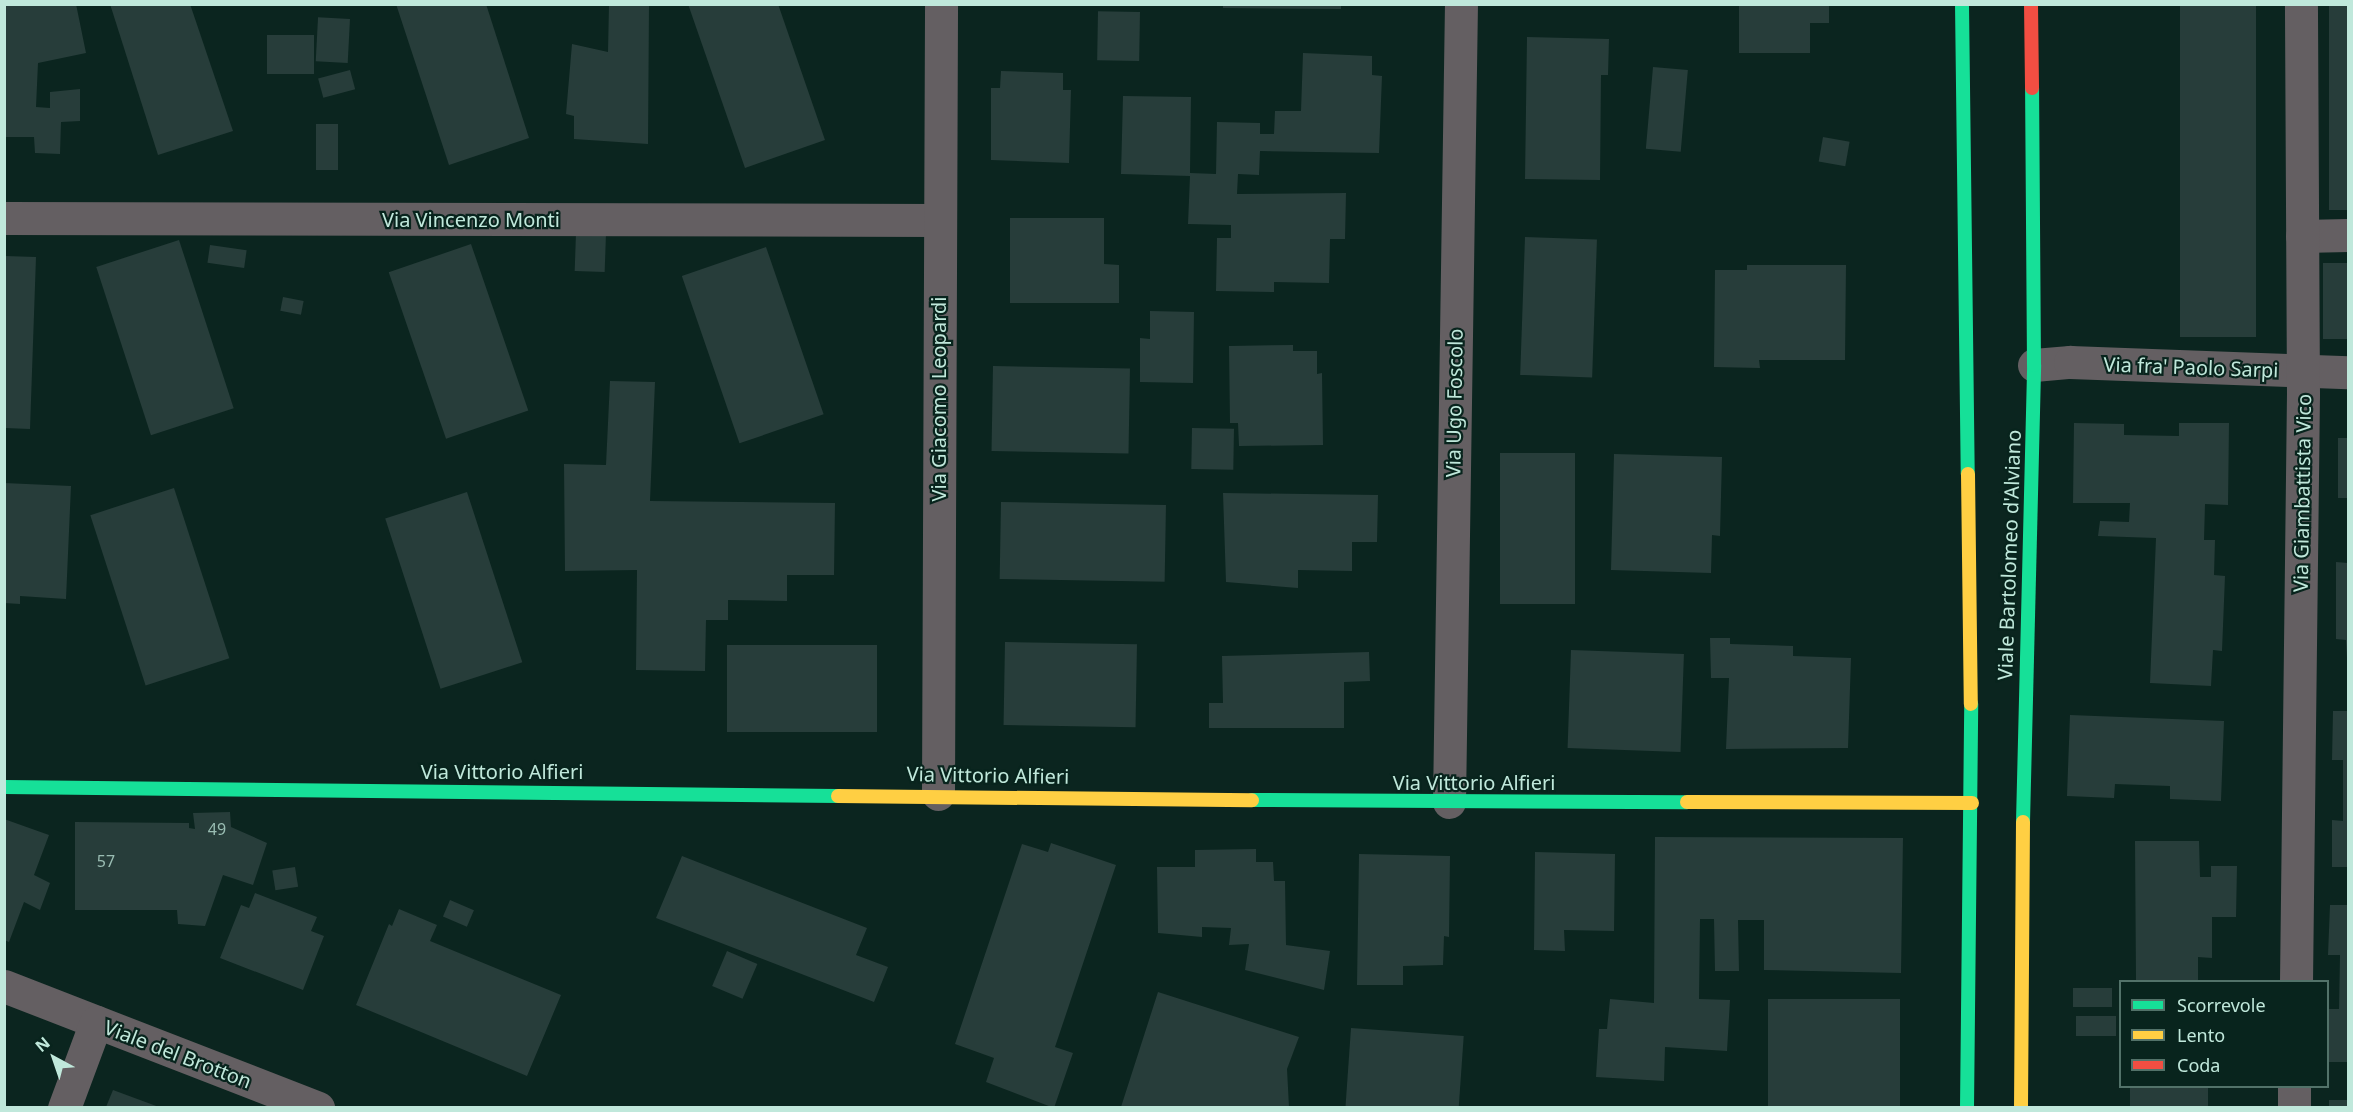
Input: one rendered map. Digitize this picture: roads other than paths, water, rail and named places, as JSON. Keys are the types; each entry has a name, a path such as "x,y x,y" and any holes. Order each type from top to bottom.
{"main road":[{"name":"Viale Bartolomeo d'Alviano","path":"1962,4 1972,803 1967,1107"},
{"name":"Viale Bartolomeo d'Alviano","path":"2021,1107 2024,701 2034,364 2031,4"},
{"name":"Via Vittorio Alfieri","path":"4,787 938,794 1449,802 1972,803"}],"street":[{"name":"Via Giacomo Leopardi","path":"938,794 937,220 941,4"},
{"name":"Via Ugo Foscolo","path":"1449,802 1461,4"},
{"name":"Via Giambattista Vico","path":"2296,980 2303,371 2301,4"},
{"name":"Via Vincenzo Monti","path":"4,218 937,220"},
{"path":"2302,236 2349,235"},
{"name":"Via fra' Paolo Sarpi","path":"2034,364 2070,362 2349,372"},
{"name":"Viale del Brotton","path":"4,986 318,1107"},
{"path":"64,1107 96,1022"},
{"path":"2294,1088 2294,1107"}]}
